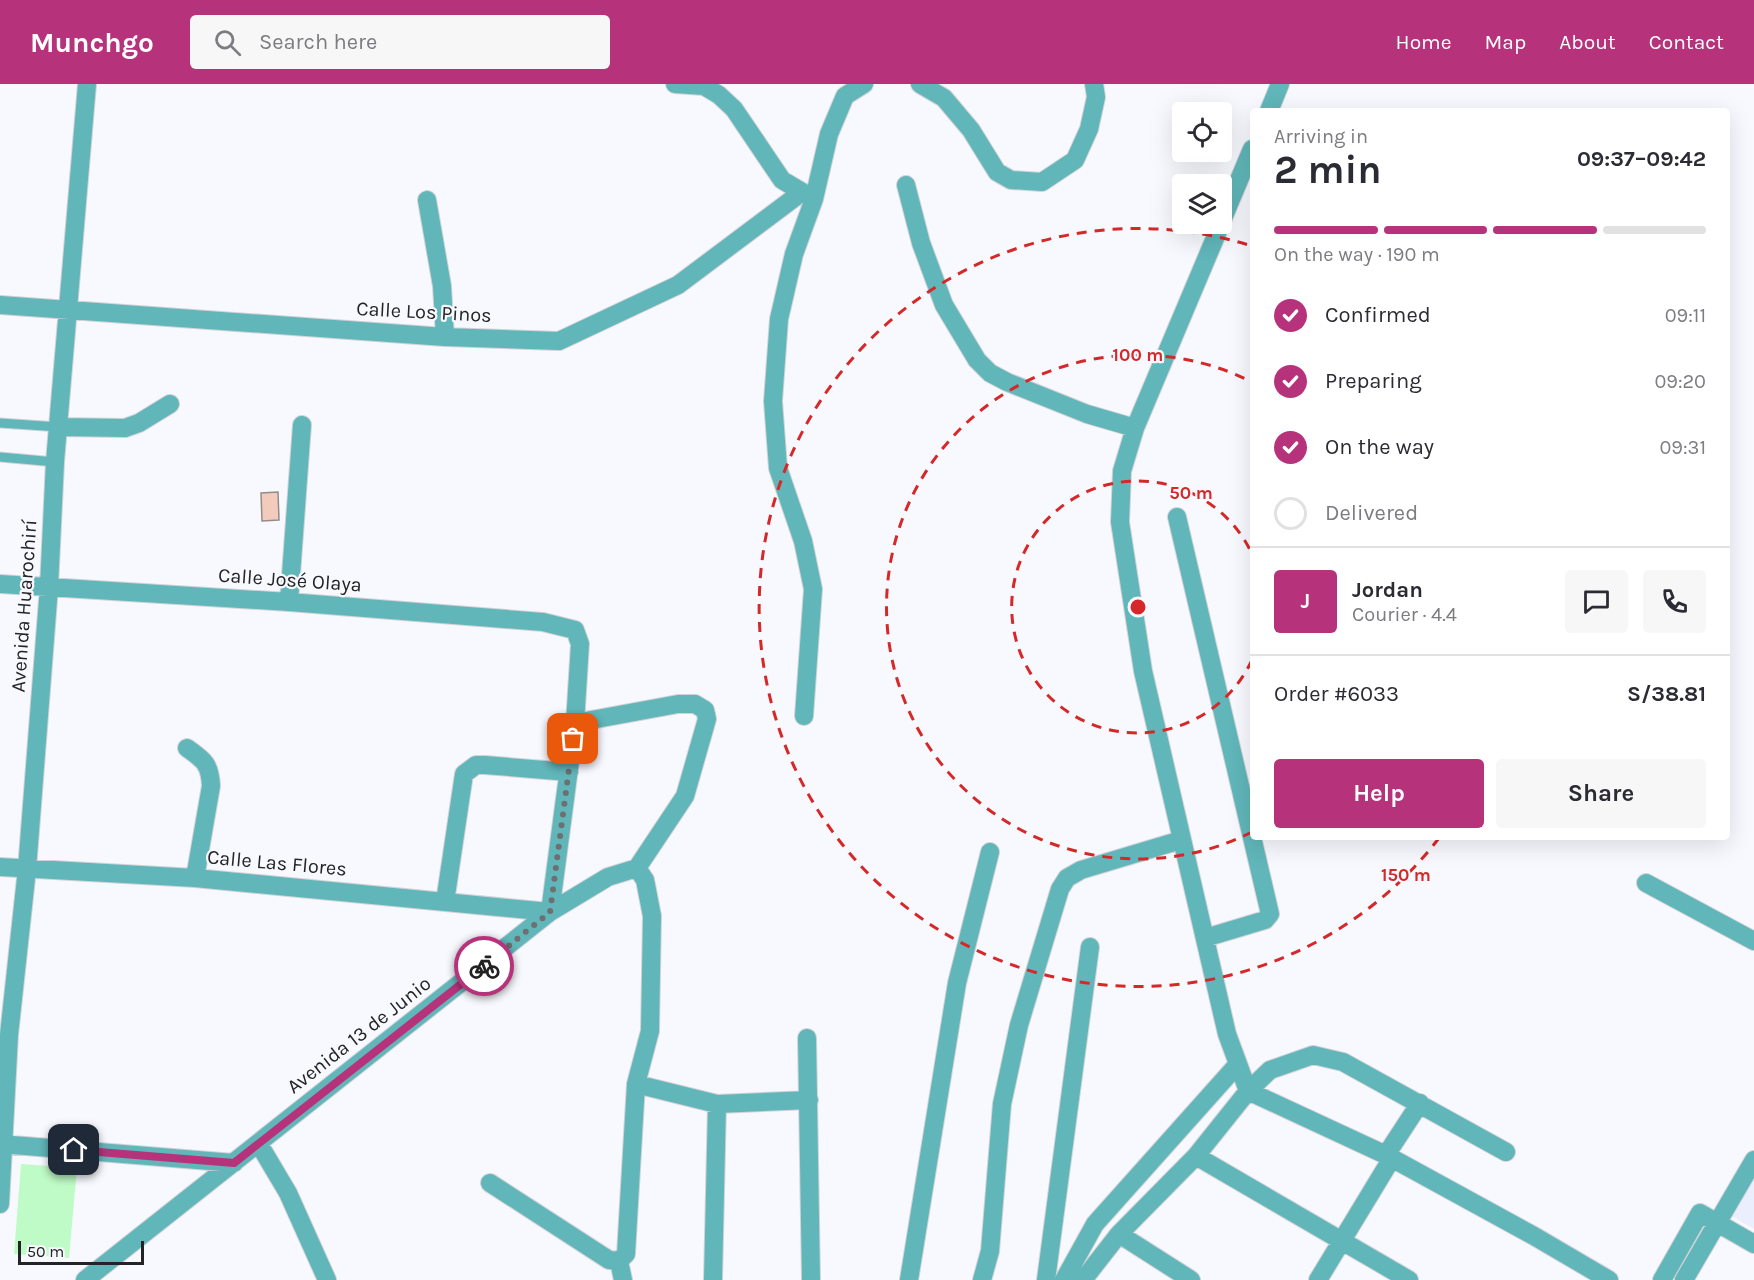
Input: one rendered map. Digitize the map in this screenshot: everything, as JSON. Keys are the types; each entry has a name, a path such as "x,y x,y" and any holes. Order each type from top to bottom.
{"street":[{"name":"Avenida Huarochirí","path":"0,1203 7,1004 27,869 49,586 55,462 87,84"},
{"path":"675,84 704,86 719,95 734,109 782,180 808,196"},
{"path":"804,716 813,589 803,541 778,468 773,401 780,319 808,196 829,134 845,96 864,84"},
{"path":"920,84 944,98 971,130 997,172 1011,180 1042,182 1075,160 1089,129 1096,97 1094,84"},
{"path":"1270,108 1280,84"},
{"path":"1232,197 1250,154"},
{"path":"906,185 921,243 944,305 977,360 990,373 1007,382 1087,414 1135,428"},
{"name":"Calle Los Pinos","path":"0,305 446,337 559,341 678,285 808,196"},
{"path":"427,200 442,285 446,337"},
{"path":"1216,234 1135,428 1122,471 1120,522 1143,671 1181,840 1227,1034 1248,1091 1389,1157 1524,1230 1609,1280"},
{"path":"59,427 125,428 146,419 170,404"},
{"path":"289,602 302,425"},
{"path":"1177,517 1250,829"},
{"name":"Calle José Olaya","path":"0,584 289,602 543,622 575,630 580,644 575,723"},
{"path":"550,912 575,723 678,704 695,704 705,710 707,718 685,796 637,868 645,880 651,909 650,1031 636,1084 626,1254 619,1261"},
{"path":"187,748 204,760 211,786 195,878"},
{"path":"445,902 464,774 470,768 484,765 569,772"},
{"path":"982,1280 990,1251 1002,1104 1019,1025 1060,889 1067,878 1081,870 1181,840"},
{"path":"1205,938 1265,920 1270,914 1253,840"},
{"path":"909,1280 957,983 990,852"},
{"name":"Calle Las Flores","path":"0,867 195,878 550,912"},
{"name":"Avenida 13 de Junio","path":"86,1280 550,912 608,877 637,868"},
{"path":"1646,883 1754,941"},
{"path":"1046,1280 1090,947"},
{"path":"807,1038 811,1280"},
{"path":"1083,1280 1119,1234 1196,1156 1248,1091 1270,1070 1313,1055 1343,1062 1506,1152"},
{"path":"1064,1280 1095,1224 1238,1064"},
{"path":"636,1084 717,1104 808,1100"},
{"path":"1318,1280 1420,1103"},
{"path":"713,1280 717,1104"},
{"path":"259,1144 288,1193 327,1280"},
{"path":"2,1145 234,1163"},
{"path":"1196,1156 1409,1280"},
{"path":"1684,1280 1754,1160"},
{"path":"490,1183 609,1260 619,1261"},
{"path":"1662,1280 1701,1213 1754,1244"},
{"path":"1119,1234 1191,1280"},
{"path":"619,1261 623,1280"}],"lane":[{"path":"0,423 59,427"},
{"path":"0,457 55,462"}],"shaded area":[{"path":"1754,1172 1754,1229 1728,1214"}],"green space":[{"path":"21,1164 77,1168 69,1258 14,1254"}],"building":[{"path":"278,492 279,520 262,521 261,493"}],"way so far":[{"path":"484,966 550,912 573,739"}],"route":[{"path":"74,1150 234,1163 484,966"}]}
